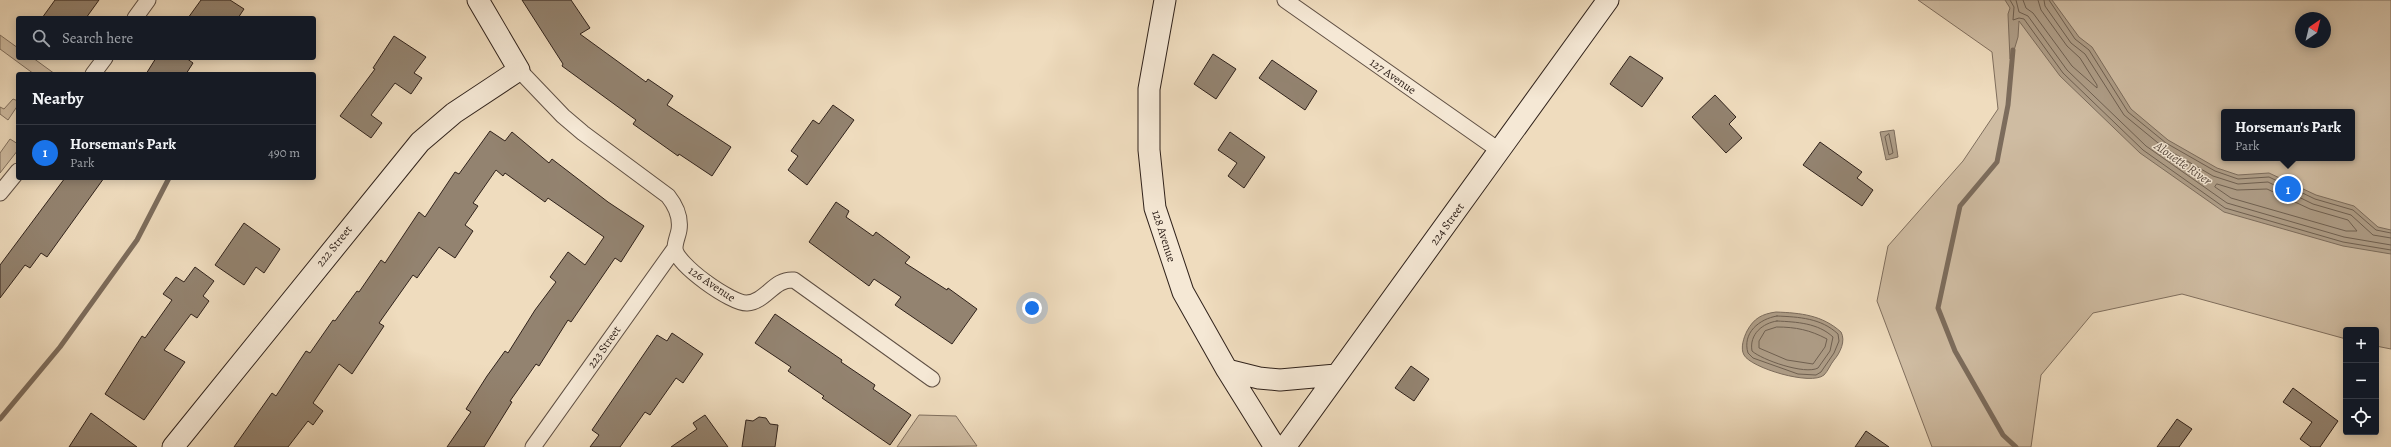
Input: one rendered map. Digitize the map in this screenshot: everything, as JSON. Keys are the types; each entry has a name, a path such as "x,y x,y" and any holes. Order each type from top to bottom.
{"street":[{"path":"136,16 148,0"},
{"path":"478,0 518,70 553,106 583,133 668,196 677,210 679,220 679,229 675,248"},
{"name":"128 Avenue","path":"1165,0 1149,89 1149,150 1154,208 1183,292 1227,370 1274,447"},
{"name":"127 Avenue","path":"1285,0 1500,151"},
{"name":"224 Street","path":"1285,447 1608,0"},
{"path":"94,72 104,60"},
{"name":"222 Street","path":"173,447 420,142 454,113 518,70"},
{"path":"0,193 16,173"},
{"name":"126 Avenue","path":"675,248 677,256 685,266 737,301 746,303 754,302 779,282 787,279 803,284 932,379"},
{"name":"223 Street","path":"533,447 675,248"},
{"path":"1227,370 1259,378 1280,380 1336,375"}],"shaded area":[{"path":"1918,0 2391,0 2391,349 2379,347 2379,327 2343,327 2343,338 2182,294 2093,313 2041,375 2031,447 1932,447 1877,301 1888,246 1963,161 1998,109 1992,52"},
{"path":"0,35 16,47 16,60 36,60 52,72 31,72 0,49"},
{"path":"13,99 16,100 16,108 8,120 0,114 0,107 4,109"},
{"path":"10,139 16,143 16,153 0,173 0,153"},
{"path":"919,415 956,416 977,446 897,447"}],"water":[{"name":"Alouette River","path":"2005,0 2052,0 2079,37 2092,47 2131,109 2168,140 2217,168 2238,175 2269,173 2316,195 2354,206 2378,227 2391,230 2391,254 2343,246 2224,212 2140,153 2060,76 2019,21 2018,37 2010,59 2008,14 2010,8"},
{"path":"1894,130 1898,157 1886,160 1880,132"},
{"path":"1776,312 1803,314 1819,318 1834,326 1841,332 1843,343 1838,354 1824,375 1817,378 1807,378 1782,374 1758,365 1744,355 1742,349 1743,343 1746,333 1750,327 1759,317"}],"building":[{"path":"55,0 99,0 87,16 43,16"},
{"path":"201,0 230,0 244,9 239,16 189,16"},
{"path":"522,0 571,0 590,28 580,34 646,82 648,79 673,96 667,105 731,147 712,176 679,154 678,156 633,124 636,120 562,66 563,64"},
{"path":"394,36 426,57 414,73 422,78 411,94 395,83 371,115 382,123 371,138 340,116 375,69 373,68"},
{"path":"1213,54 1236,69 1216,99 1194,84"},
{"path":"1630,56 1663,78 1642,107 1610,84"},
{"path":"155,60 189,60 193,63 187,72 147,72"},
{"path":"1272,60 1317,91 1305,110 1259,78"},
{"path":"1715,95 1736,117 1729,124 1742,138 1726,153 1692,117"},
{"path":"833,105 854,120 807,185 788,170 798,156 791,151 813,120 819,124"},
{"path":"490,131 505,141 512,132 549,163 552,159 608,202 644,226 621,262 615,258 571,322 568,320 539,366 536,364 510,401 512,402 484,447 447,447 471,412 466,409 487,376 505,351 508,353 535,310 556,282 550,277 568,252 585,265 604,237 548,198 545,202 505,173 503,176 496,170 473,203 478,206 465,225 473,231 455,258 439,247 417,278 413,275 379,323 384,326 352,374 339,364 313,403 323,411 313,425 308,421 288,447 234,447 272,393 276,396 306,351 310,353 333,320 335,321 357,291 359,292 381,260 385,263 419,212 425,217 455,172 459,174"},
{"path":"1230,132 1265,157 1244,188 1228,176 1237,163 1218,150"},
{"path":"1820,142 1862,172 1857,178 1873,190 1862,206 1803,165"},
{"path":"64,180 103,180 47,257 41,253 30,268 25,265 0,298 0,265"},
{"path":"836,202 849,211 846,217 873,236 876,232 910,257 905,263 947,290 948,288 977,309 952,344 895,305 901,297 874,279 869,286 809,242"},
{"path":"244,223 280,249 264,273 256,267 244,285 215,265"},
{"path":"195,267 214,281 203,296 209,301 197,318 191,314 164,350 185,362 144,420 105,394 142,336 145,338 172,300 163,294 176,277 184,282"},
{"path":"775,314 842,360 841,362 875,385 873,389 911,415 890,445 822,398 824,396 788,371 791,367 755,343"},
{"path":"672,333 703,354 683,383 676,378 650,415 645,412 620,447 590,447 599,435 592,430 657,335 667,341"},
{"path":"1411,366 1429,379 1414,401 1395,388"},
{"path":"2293,388 2338,421 2320,447 2311,447 2300,439 2312,422 2283,402"},
{"path":"91,413 137,447 69,447"},
{"path":"705,415 728,447 671,447 697,429 693,423"},
{"path":"759,417 766,418 770,424 778,425 775,447 742,447 746,420 753,421"},
{"path":"2177,419 2192,429 2179,447 2157,447"},
{"path":"1866,431 1889,447 1855,447"}],"waterway":[{"path":"2013,50 2008,105 1997,162 1960,206 1938,308 1955,351 2003,435 2016,447"},
{"path":"0,419 60,347 137,240 168,180"}],"place":[{"name":"Horseman's Park","path":"2288,189"}]}
